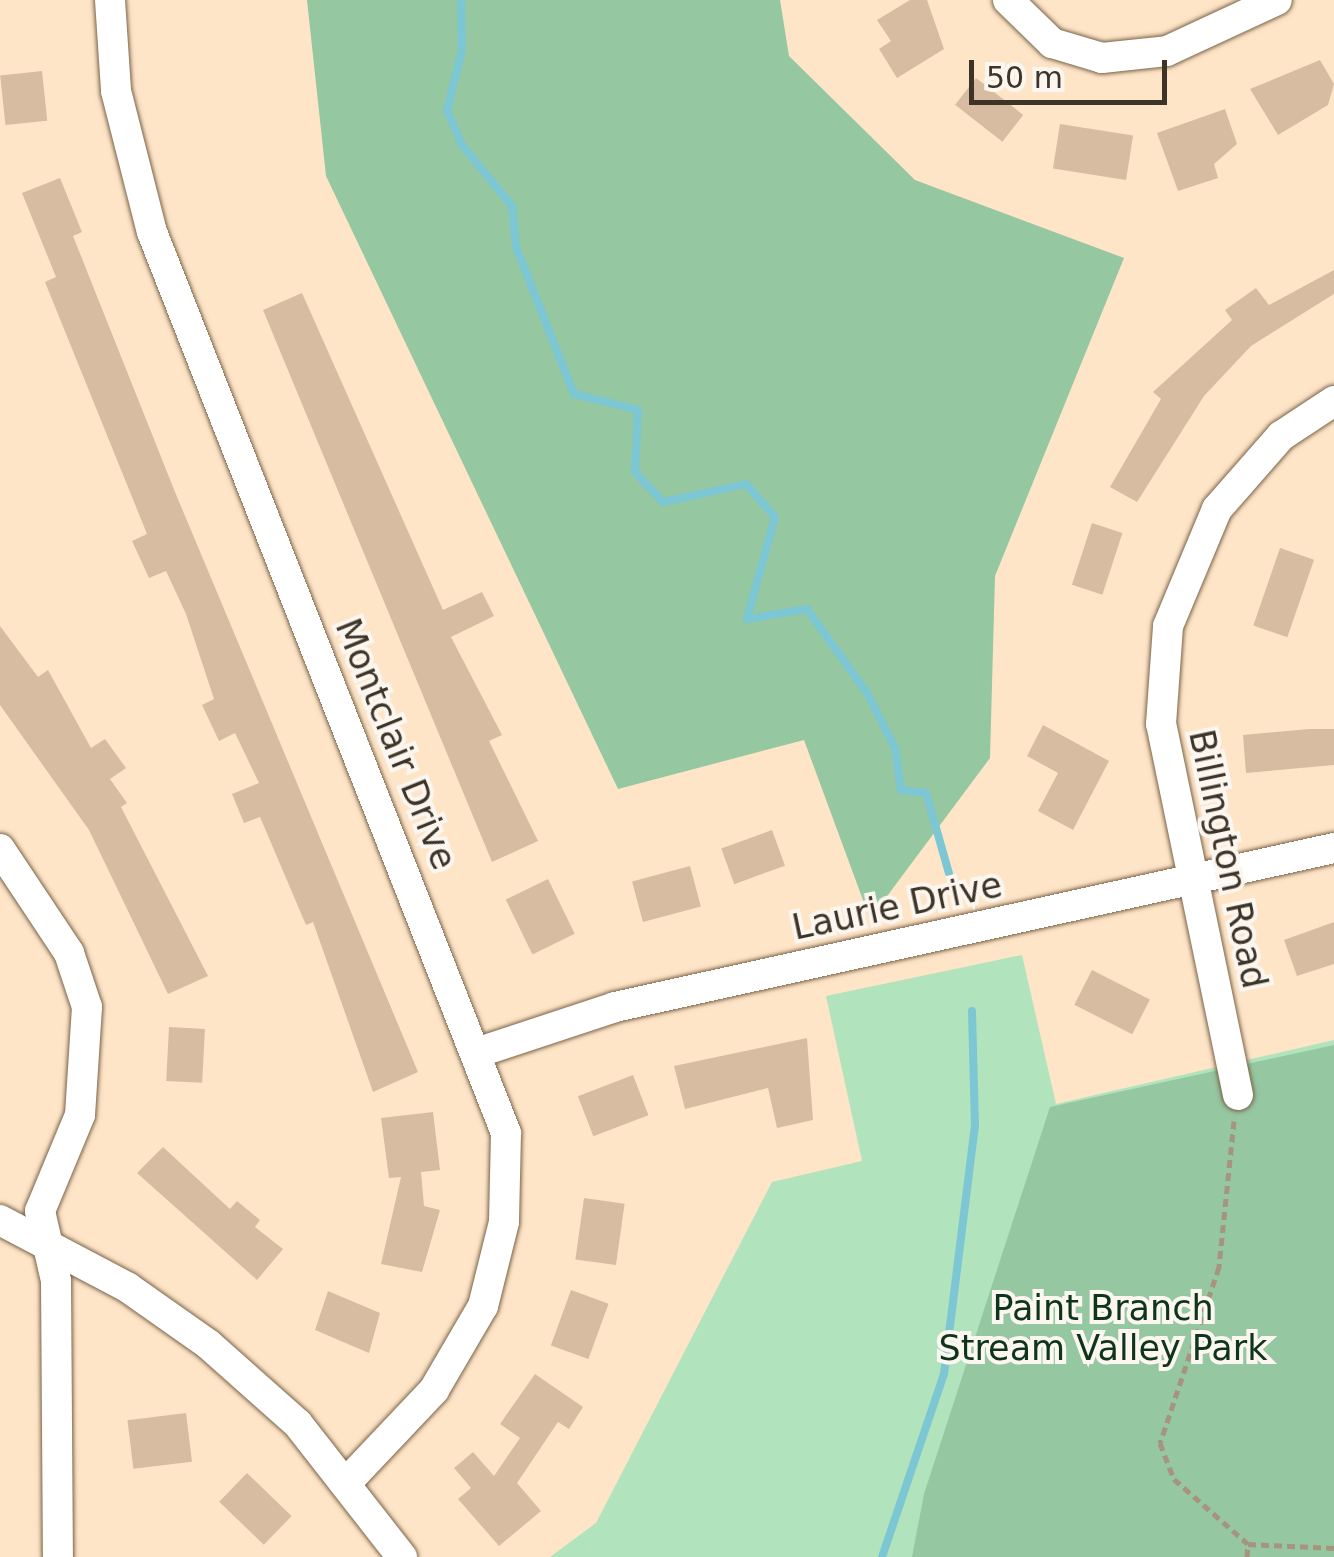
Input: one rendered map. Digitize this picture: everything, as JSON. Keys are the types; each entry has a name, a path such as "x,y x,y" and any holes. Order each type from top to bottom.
{"street":[{"name":"Montclair Drive","path":"110,0 116,91 152,232 479,1052 507,1168 483,1306 434,1390 347,1482"},
{"path":"1008,0 1052,43 1102,58 1166,51 1277,0"},
{"name":"Billington Road","path":"1238,1095 1161,724 1168,626 1217,510 1280,436 1334,401"},
{"name":"Laurie Drive","path":"479,1052 615,1007 1334,848"},
{"path":"0,850 68,952 87,1006 88,1078 40,1211 56,1281 58,1557"},
{"path":"0,1220 47,1244 208,1344 347,1482 402,1557"}],"path":[{"path":"1238,1095 1220,1268 1160,1428 1174,1479 1248,1544 1334,1548"},
{"path":"1247,1557 1248,1544"}],"green space":[{"path":"307,0 780,0 789,56 915,180 1124,258 995,576 990,758 870,919 804,740 618,789 326,176"},
{"name":"Paint Branch Stream Valley Park","path":"1022,955 1056,1104 1334,1040 1334,1557 550,1557 596,1523 772,1182 862,1161 826,996"},
{"path":"1334,1045 1334,1557 912,1557 924,1494 1050,1107"}],"building":[{"path":"910,0 927,0 944,49 897,78 879,49 891,41 877,20"},
{"path":"1320,60 1334,84 1328,105 1278,135 1250,89"},
{"path":"42,71 47,121 5,125 0,75"},
{"path":"976,78 1023,115 1002,142 955,105"},
{"path":"1225,109 1237,144 1214,164 1218,178 1178,191 1157,133"},
{"path":"1060,124 1133,136 1126,180 1053,168"},
{"path":"60,178 82,232 73,236 175,492 418,1072 373,1092 313,922 306,925 260,817 244,823 232,794 259,783 235,733 219,741 202,705 214,699 186,614 166,571 149,578 132,541 147,534 45,282 56,277 22,193"},
{"path":"1334,270 1334,294 1251,346 1204,396 1137,502 1110,487 1161,399 1153,392 1232,320 1225,310 1256,288 1269,305"},
{"path":"302,293 443,610 482,592 494,616 451,637 502,735 489,741 538,841 492,862 263,310"},
{"path":"1092,523 1122,533 1102,595 1072,585"},
{"path":"1280,548 1314,560 1287,637 1253,626"},
{"path":"0,626 38,677 48,670 91,748 105,739 126,768 110,779 127,803 121,807 208,976 168,994 89,830 0,705"},
{"path":"1043,725 1109,761 1073,830 1038,811 1058,773 1027,756"},
{"path":"1334,729 1334,765 1246,773 1243,735"},
{"path":"772,830 785,866 734,884 721,848"},
{"path":"690,866 701,907 643,922 632,882"},
{"path":"548,879 575,934 532,954 506,900"},
{"path":"1334,922 1334,964 1297,976 1284,940"},
{"path":"1092,970 1150,1000 1132,1034 1074,1005"},
{"path":"169,1027 205,1029 202,1083 166,1081"},
{"path":"807,1038 813,1120 777,1128 768,1088 685,1109 674,1066"},
{"path":"633,1075 648,1115 593,1136 578,1096"},
{"path":"433,1112 440,1170 421,1172 424,1206 440,1210 422,1272 381,1264 401,1177 389,1178 381,1118"},
{"path":"163,1147 230,1209 237,1201 260,1220 255,1227 283,1249 257,1280 137,1173"},
{"path":"584,1198 625,1204 616,1265 575,1259"},
{"path":"571,1290 609,1304 588,1359 551,1345"},
{"path":"328,1291 380,1313 369,1353 315,1330"},
{"path":"535,1374 583,1407 569,1429 558,1422 517,1483 541,1511 499,1546 458,1499 471,1488 454,1468 473,1452 494,1476 520,1438 500,1424"},
{"path":"186,1413 192,1462 133,1469 127,1420"},
{"path":"247,1473 292,1516 264,1545 219,1502"}],"waterway":[{"path":"461,0 462,50 447,110 462,145 512,206 516,247 574,394 638,410 635,472 663,502 746,484 775,517 747,619 807,609 867,693 895,748 901,790 926,793 949,873"},
{"path":"882,1557 944,1374 975,1126 972,1011"}]}
